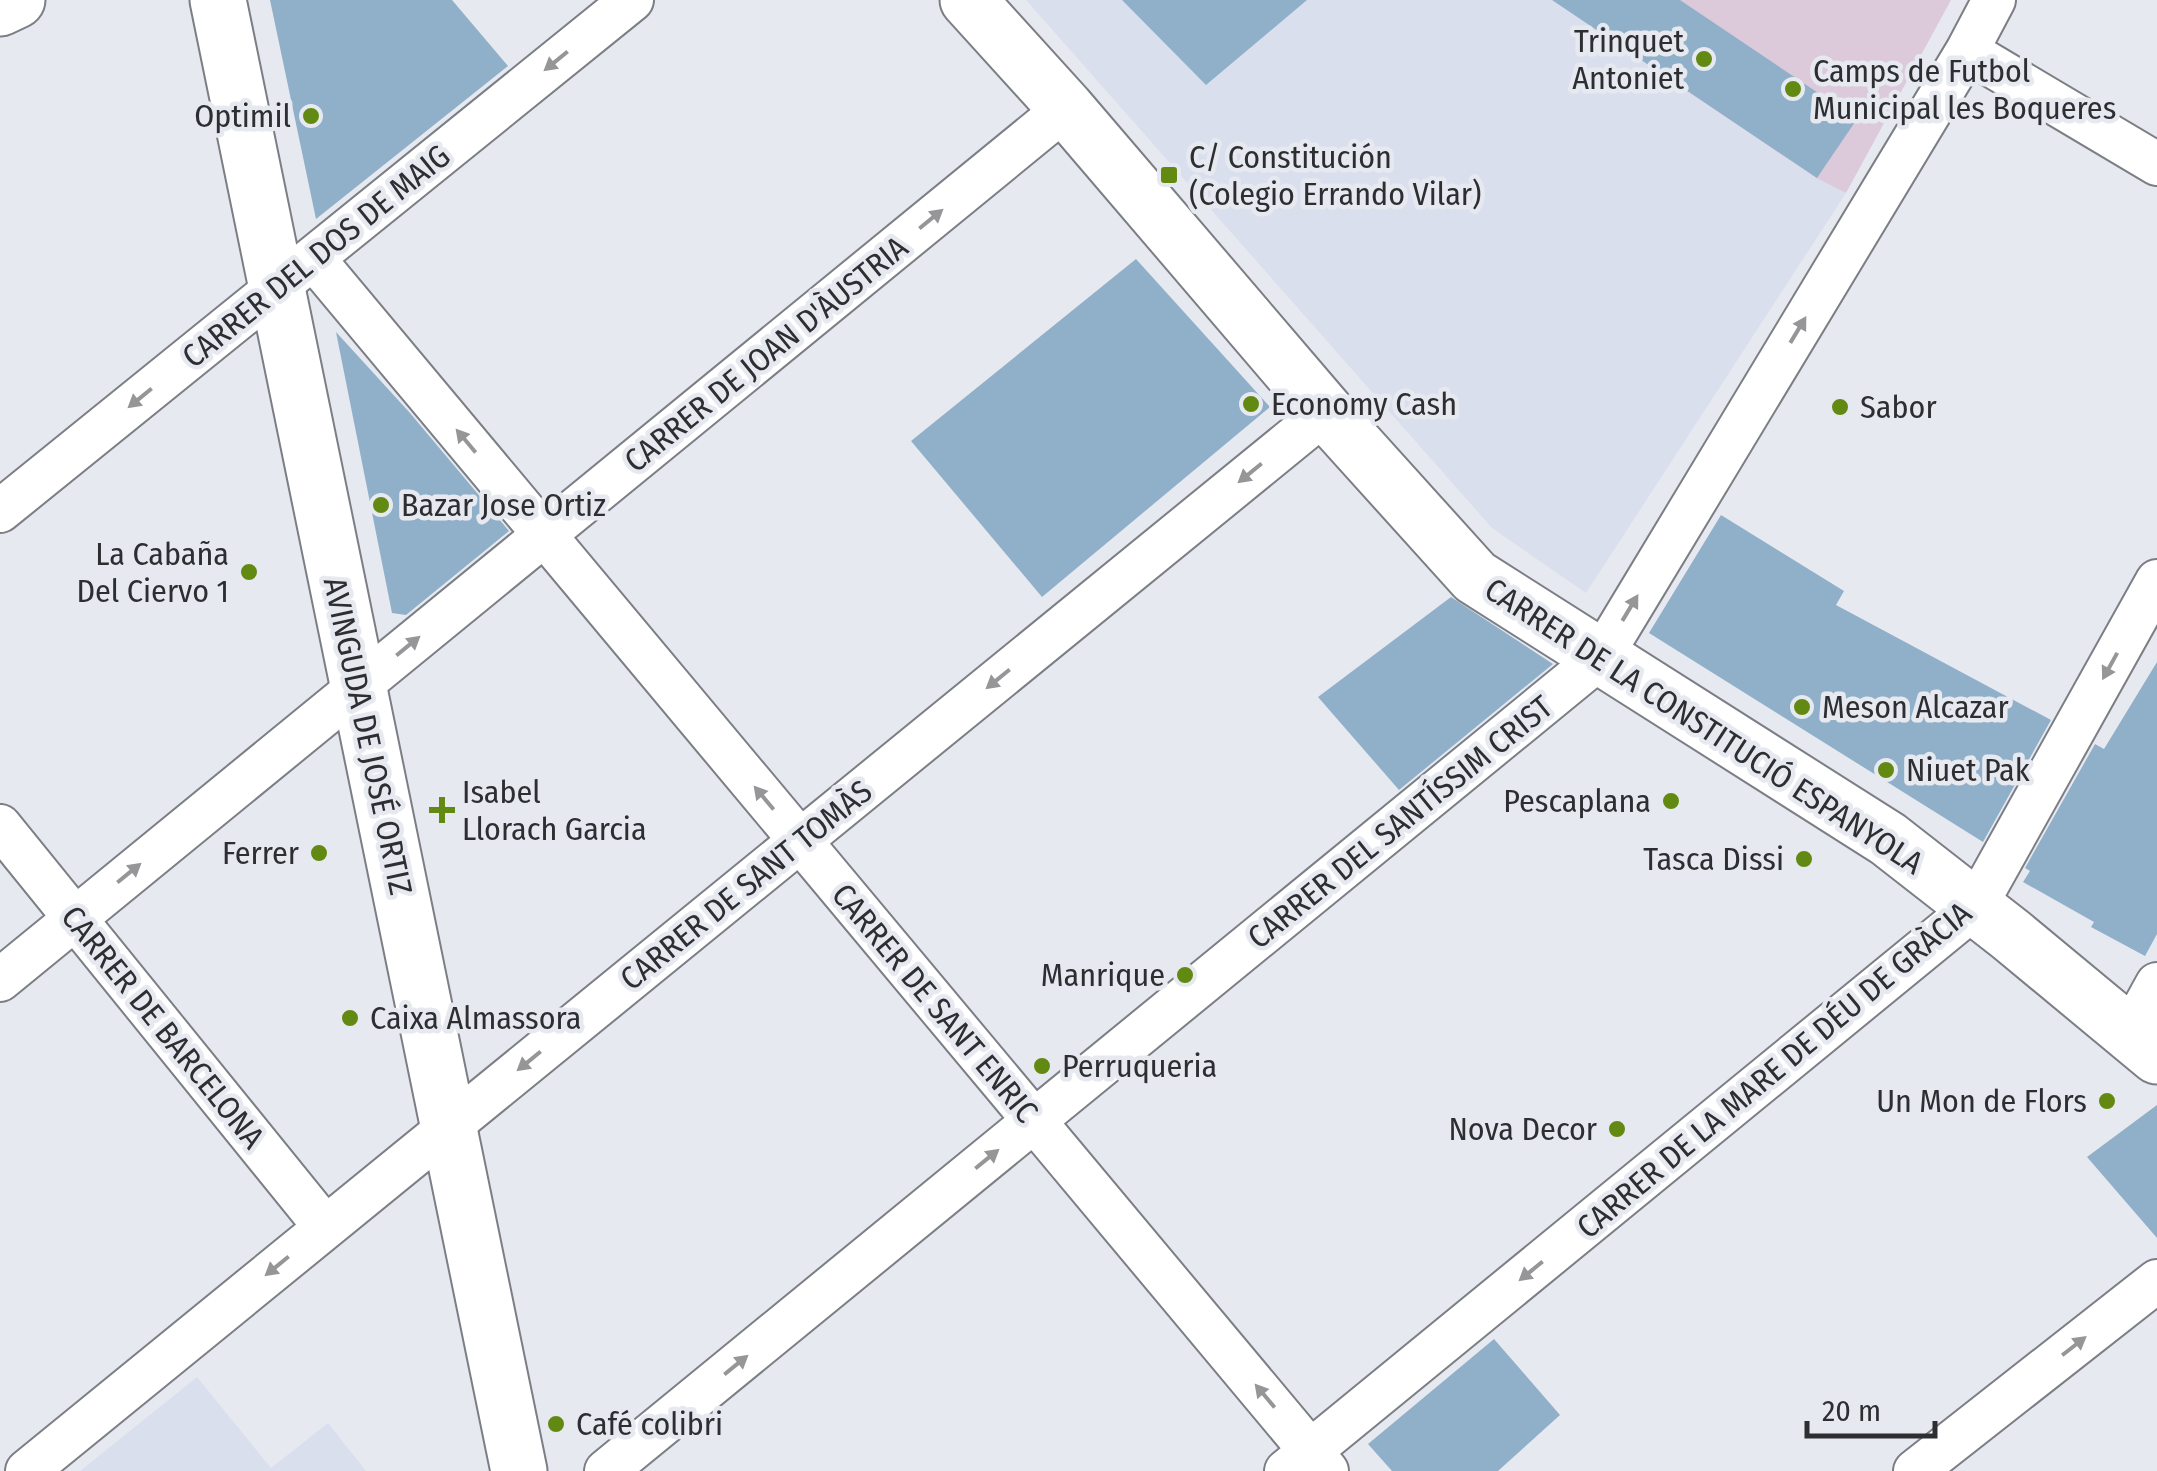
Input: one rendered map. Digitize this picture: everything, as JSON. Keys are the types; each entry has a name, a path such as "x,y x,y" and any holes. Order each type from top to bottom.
{"street":[{"path":"0,8 16,0"},
{"name":"AVINGUDA DE JOSÉ ORTIZ","path":"218,0 294,273 357,688 521,1469"},
{"name":"CARRER DEL DOS DE MAIG","path":"0,511 632,0"},
{"name":"CARRER DE LA CONSTITUCIÓ ESPANYOLA","path":"968,0 1066,108 1326,412 1475,576 1888,839 2144,1045"},
{"name":"CARRER DEL SANTÍSSIM CRIST","path":"606,1471 1601,657 1967,51 1994,0"},
{"path":"1967,51 2157,164"},
{"name":"CARRER DE JOAN D'ÀUSTRIA","path":"0,980 1066,108"},
{"name":"CARRER DE SANT ENRIC","path":"294,273 544,535 1034,1121 1308,1464"},
{"name":"CARRER DE SANT TOMÀS","path":"27,1471 1326,412"},
{"name":"CARRER DE LA MARE DE DÉU DE GRÀCIA","path":"1308,1464 1975,906 2157,581"},
{"name":"CARRER DE BARCELONA","path":"0,826 325,1228"},
{"path":"2144,1045 2157,984"},
{"path":"1915,1471 2157,1281"}],"shaded area":[{"path":"1026,0 1552,0 1816,178 1846,193 1586,593 1492,528"},
{"name":"Camps de Futbol Municipal les Boqueres","path":"1552,0 1951,0 1846,193 1816,178"},
{"path":"197,1377 271,1468 328,1423 366,1471 80,1471"}],"building":[{"path":"270,0 452,0 508,66 316,219"},
{"path":"1122,0 1307,0 1206,85"},
{"name":"Trinquet Antoniet","path":"1552,0 1680,0 1857,119 1817,178"},
{"path":"1136,259 1270,407 1042,597 911,441"},
{"path":"336,332 509,531 406,615 392,613"},
{"path":"1721,515 1844,591 1836,605 2051,720 1983,842 1649,633"},
{"path":"1451,597 1553,664 1399,790 1318,697"},
{"path":"2157,662 2157,934 2145,956 2091,927 2094,922 2023,882 2030,871 2025,868 2095,744 2104,749"},
{"path":"2157,1105 2157,1238 2087,1157"},
{"path":"1494,1339 1560,1415 1498,1471 1392,1471 1368,1444"}],"place":[{"name":"Trinquet Antoniet","path":"1704,59"},
{"name":"Camps de Futbol Municipal les Boqueres","path":"1793,89"},
{"name":"Optimil","path":"311,116"},
{"name":"C/ Constitución (Colegio Errando Vilar)","path":"1169,175"},
{"name":"Economy Cash","path":"1251,404"},
{"name":"Sabor","path":"1840,407"},
{"name":"Bazar Jose Ortiz","path":"381,505"},
{"name":"La Cabaña Del Ciervo 1","path":"249,572"},
{"name":"Meson Alcazar","path":"1802,707"},
{"name":"Niuet Pak","path":"1886,770"},
{"name":"Pescaplana","path":"1671,801"},
{"name":"Isabel Llorach Garcia","path":"442,810"},
{"name":"Ferrer","path":"319,853"},
{"name":"Tasca Dissi","path":"1804,859"},
{"name":"Manrique","path":"1185,975"},
{"name":"Caixa Almassora","path":"350,1018"},
{"name":"Perruqueria","path":"1042,1066"},
{"name":"Un Mon de Flors","path":"2107,1101"},
{"name":"Nova Decor","path":"1617,1129"},
{"name":"Café colibri","path":"556,1424"}]}
